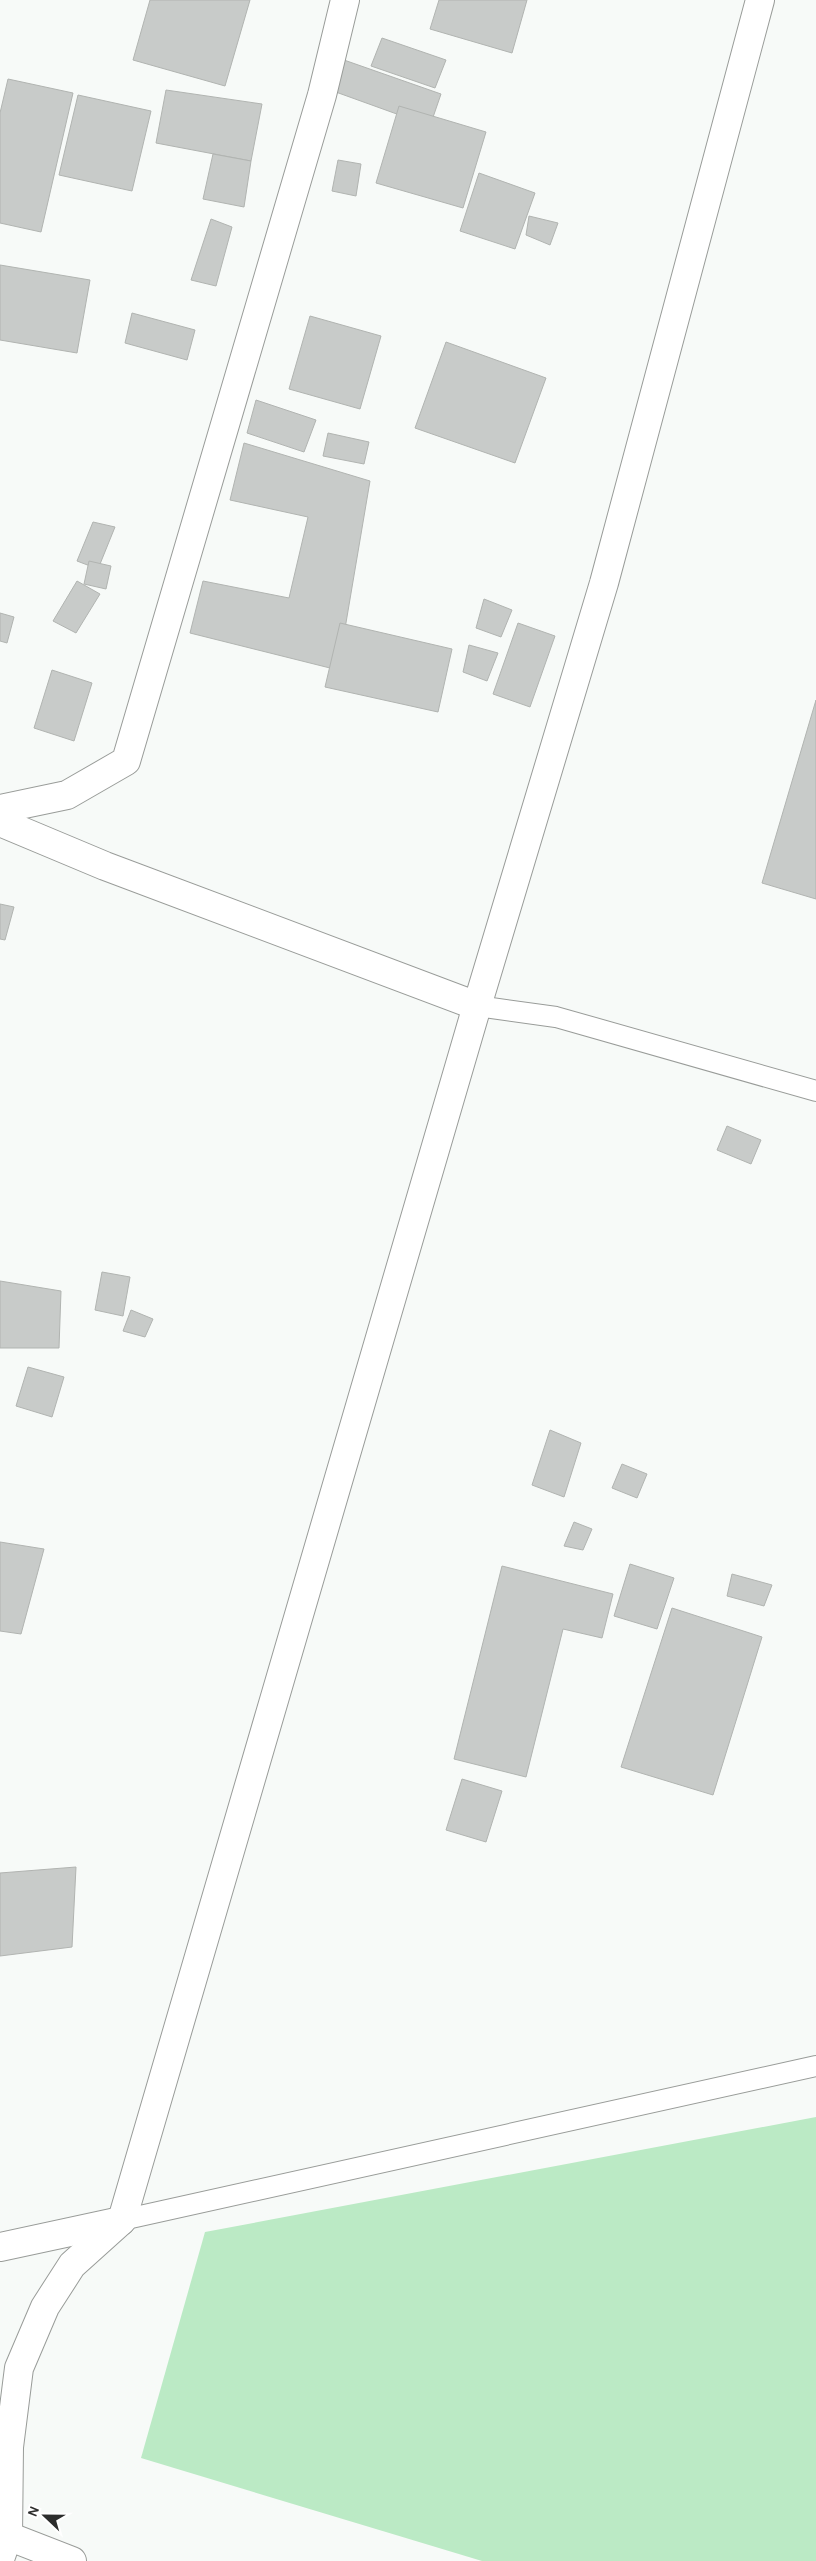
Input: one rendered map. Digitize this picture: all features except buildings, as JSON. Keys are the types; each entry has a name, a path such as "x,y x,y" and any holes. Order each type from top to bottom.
{"street":[{"path":"0,809 67,795 126,761 322,95 345,0"},
{"path":"72,2561 2,2542 9,2447 19,2368 45,2307 72,2265 122,2220 477,1006 604,583 760,0"},
{"path":"0,822 105,866 477,1006"},
{"path":"0,2247 122,2220"}],"lane":[{"path":"477,1006 556,1017 816,1091"},
{"path":"122,2220 816,2066"}],"green space":[{"path":"816,2117 816,2561 482,2561 141,2458 205,2232"}]}
